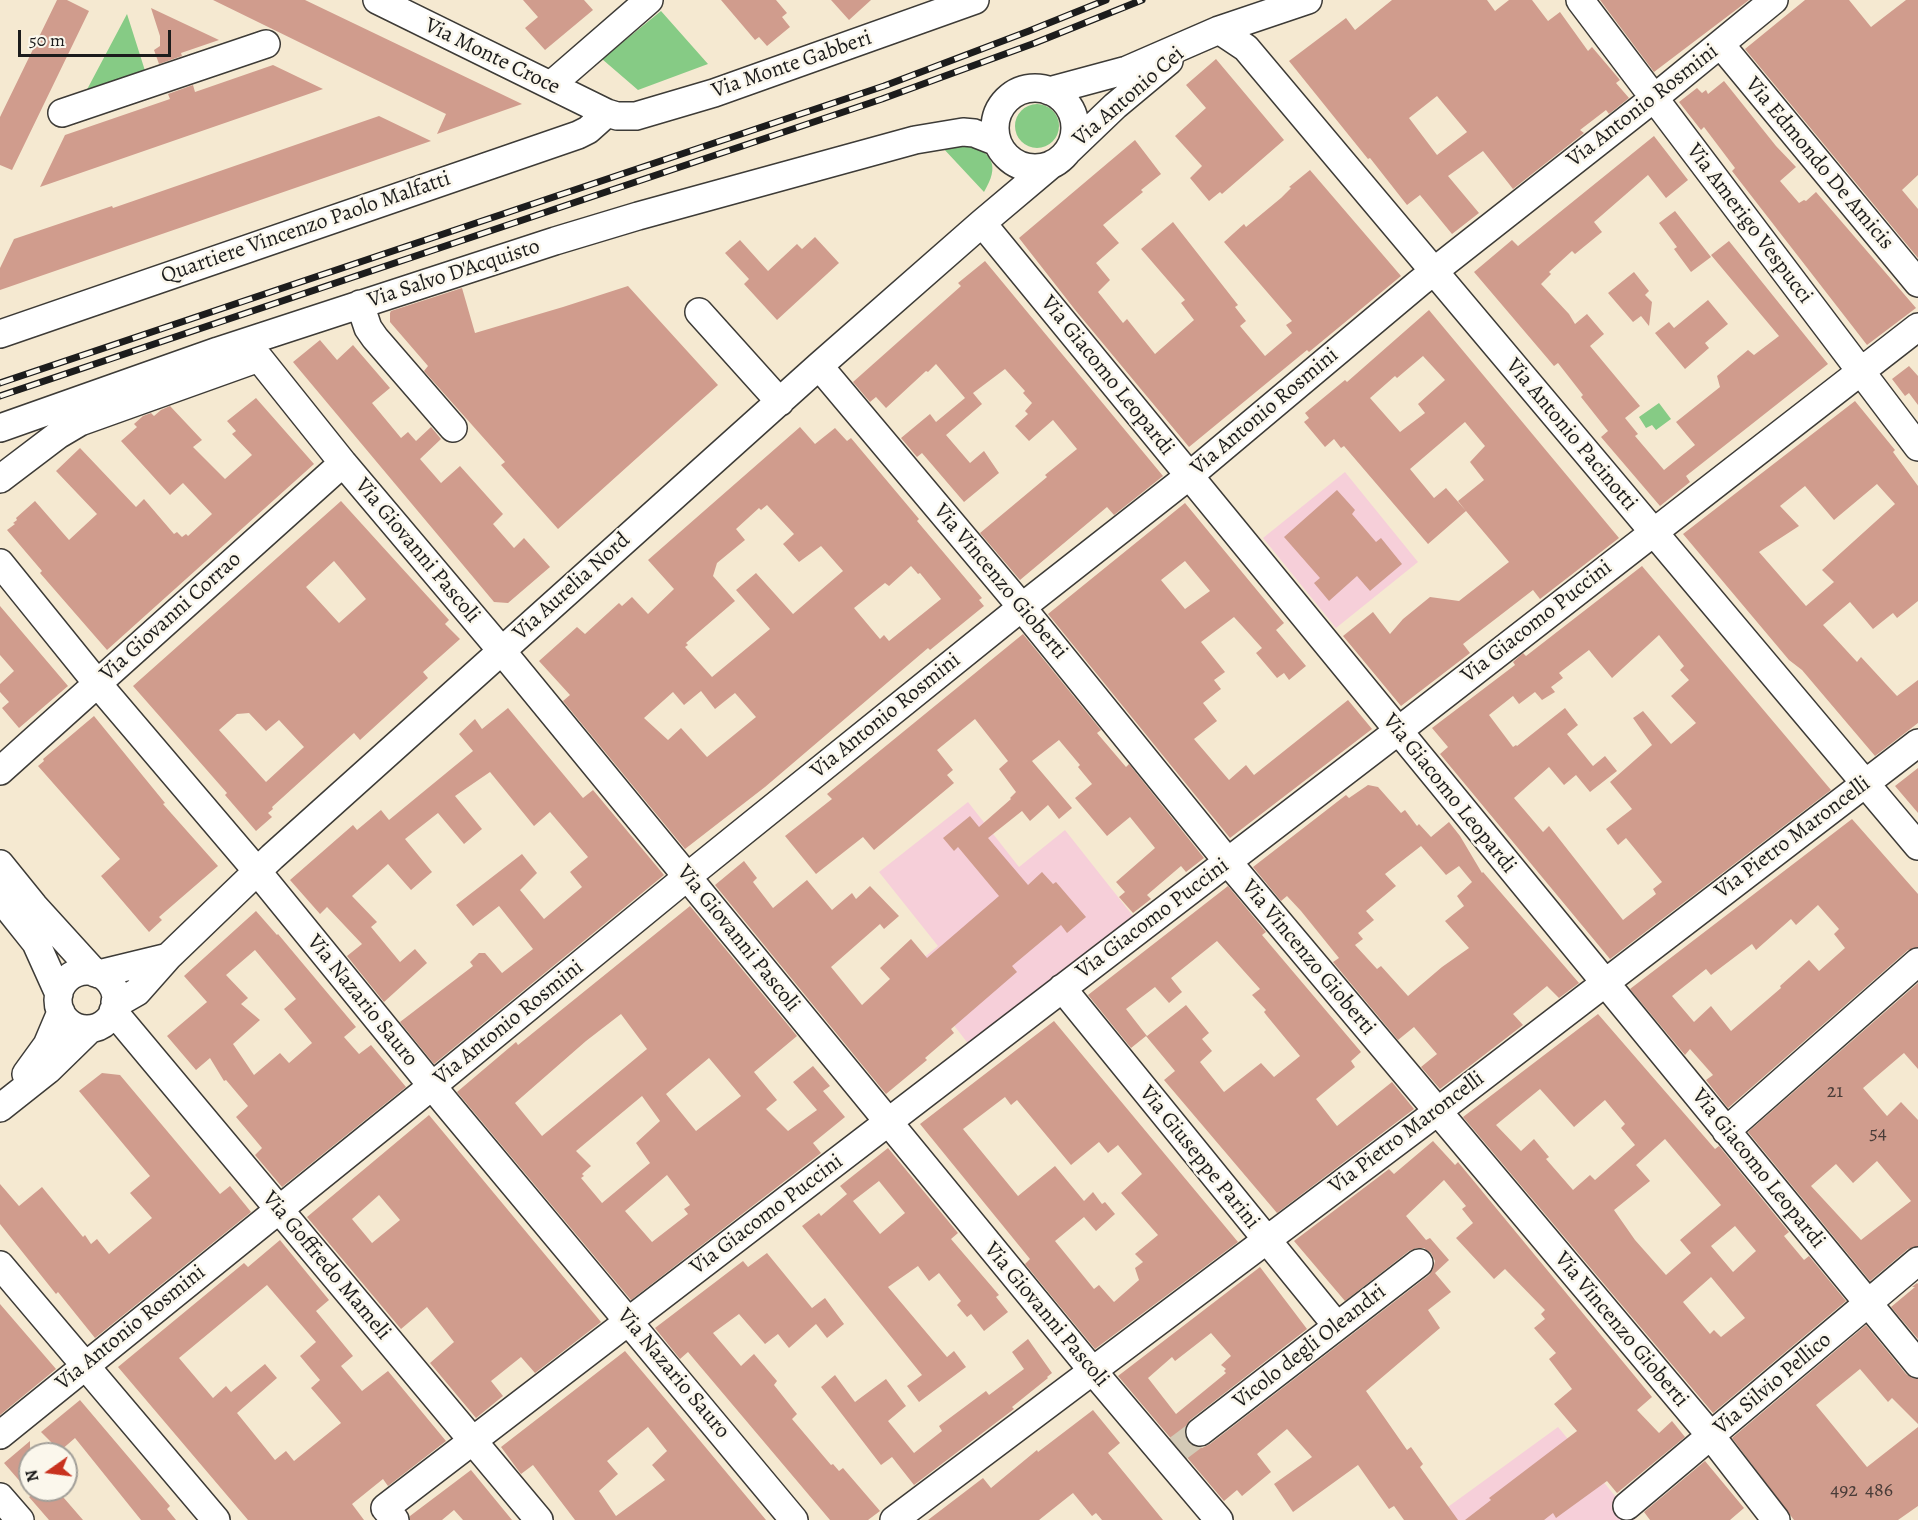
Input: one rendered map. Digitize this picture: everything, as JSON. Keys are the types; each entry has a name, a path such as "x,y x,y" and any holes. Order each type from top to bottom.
{"street":[{"name":"Via Monte Croce","path":"377,0 607,113"},
{"path":"551,85 649,0"},
{"name":"Via Monte Gabberi","path":"607,113 617,116 636,116 714,93 975,0"},
{"name":"Via Antonio Cei","path":"1049,91 1126,70 1207,34 1308,0"},
{"name":"Via Amerigo Vespucci","path":"1580,0 1918,447"},
{"name":"Via Antonio Rosmini","path":"0,1435 687,877 1188,476 1433,272 1653,99 1774,0"},
{"name":"Via Antonio Cei","path":"1057,160 1115,106 1207,34"},
{"name":"Via Antonio Pacinotti","path":"1207,34 1245,48 1918,846"},
{"path":"62,113 266,44"},
{"name":"Via Edmondo De Amicis","path":"1720,45 1918,283"},
{"path":"1037,88 1049,91 1067,105 1072,114 1074,137 1057,160 1036,168 1028,168 1013,162 1002,149 995,121 1004,103 1013,95 1037,88"},
{"name":"Via Salvo D'Acquisto","path":"915,140 1004,103"},
{"name":"Quartiere Vincenzo Paolo Malfatti","path":"0,334 578,135 588,130 607,113"},
{"name":"Via Salvo D'Acquisto","path":"0,428 218,351 617,222 915,140 963,132 974,133 1002,149"},
{"name":"Via Aurelia Nord","path":"982,223 1002,182 1002,149"},
{"name":"Via Aurelia Nord","path":"114,1007 137,992 168,957 257,871 501,650 819,366 1057,160"},
{"name":"Via Giacomo Leopardi","path":"982,223 1918,1364"},
{"path":"360,304 375,338 453,428"},
{"path":"699,312 780,402"},
{"name":"Via Giacomo Puccini","path":"390,1514 473,1440 1398,731 1918,327"},
{"name":"Via Giovanni Pascoli","path":"0,479 58,435 80,422 259,358 343,463 501,650 1092,1370 1171,1454 1219,1520"},
{"name":"Via Vincenzo Gioberti","path":"819,366 1022,607 1227,862 1711,1436 1776,1520"},
{"name":"Via Giovanni Corrao","path":"0,771 343,463"},
{"name":"Via Nazario Sauro","path":"0,563 97,683 257,871 432,1086 794,1520"},
{"name":"Via Pietro Maroncelli","path":"894,1520 1437,1111 1918,743"},
{"path":"0,864 34,906 97,974 111,985 114,1007 104,1023 90,1029 53,1065 0,1106"},
{"path":"0,898 36,943 71,1024 90,1029"},
{"path":"0,1106 40,1057 60,1003 63,984 75,974 85,972 97,974 168,957"},
{"path":"1726,1131 1918,962"},
{"name":"Via Giuseppe Parini","path":"1062,988 1337,1326"},
{"name":"Via Goffredo Mameli","path":"114,1007 277,1209 539,1520"},
{"name":"Via Silvio Pellico","path":"1627,1506 1918,1261"},
{"name":"Vicolo degli Oleandri","path":"1200,1432 1419,1263"},
{"path":"0,1265 216,1520"},
{"path":"0,1497 20,1520"}],"shaded area":[{"path":"1345,472 1418,562 1336,628 1263,538"},
{"path":"968,802 1019,867 1065,830 1133,916 970,1046 910,969 938,946 879,872"},
{"path":"1558,1427 1635,1520 1430,1520"}],"green space":[{"path":"661,11 708,64 638,90 602,59"},
{"path":"127,14 147,77 82,99"},
{"path":"1037,104 1045,105 1053,110 1058,118 1058,134 1053,142 1045,147 1037,148 1029,147 1021,142 1016,134 1015,126 1016,118 1021,110 1029,105"},
{"path":"966,142 982,151 991,161 992,174 984,192 942,147"},
{"path":"1659,403 1671,419 1656,430 1652,425 1646,428 1639,417"}],"building":[{"path":"57,0 67,0 89,11 12,170 0,165 0,117"},
{"path":"213,0 305,0 522,104 437,134 446,114"},
{"path":"523,0 584,0 593,10 545,50 525,28 538,17"},
{"path":"721,0 776,0 787,13 782,17 790,27 767,46 759,37 755,40"},
{"path":"831,0 871,0 849,20"},
{"path":"1392,0 1487,0 1495,11 1509,0 1532,0 1548,21 1560,12 1588,51 1592,47 1620,80 1616,83 1629,98 1609,114 1606,110 1580,130 1584,133 1513,189 1483,151 1448,176 1479,213 1452,234 1420,195 1407,205 1289,61 1346,18 1355,30","holes":["1437,96 1467,132 1437,155 1409,118"]},
{"path":"1600,0 1749,0 1654,72"},
{"path":"1805,0 1849,0 1871,27 1906,0 1918,0 1918,175 1902,190 1918,209 1918,258 1745,49"},
{"path":"151,8 219,40 181,53 182,56 159,64 154,50 160,46 160,36"},
{"path":"1216,59 1284,140 1222,194 1220,192 1209,201 1190,178 1202,166 1175,136 1206,108 1186,85"},
{"path":"273,65 323,89 40,187 65,135 170,99 168,94 193,85 195,92"},
{"path":"1724,81 1776,146 1796,167 1780,181 1799,203 1806,201 1816,192 1916,308 1867,345 1732,171 1735,168 1704,127 1701,130 1679,102 1697,88 1702,93 1706,90 1708,94"},
{"path":"379,116 431,141 0,290 0,268 14,239 112,206 113,208"},
{"path":"1654,136 1688,180 1666,198 1648,175 1594,222 1602,232 1575,254 1572,251 1549,272 1551,274 1541,284 1569,314 1575,324 1587,314 1604,334 1590,346 1640,406 1625,418 1638,434 1635,436 1664,470 1695,445 1676,422 1720,387 1717,376 1748,350 1754,355 1779,336 1711,255 1729,241 1828,364 1686,476 1690,482 1660,506 1601,437 1608,431 1558,363 1554,366 1474,272 1512,240 1518,246"},
{"path":"1135,140 1161,174 1103,225 1119,243 1096,263 1110,280 1098,292 1123,323 1127,319 1155,354 1194,320 1181,303 1185,300 1141,249 1173,222 1238,305 1235,307 1246,321 1240,326 1265,356 1292,333 1286,325 1292,321 1224,242 1244,224 1246,227 1281,198 1291,188 1289,187 1310,170 1401,276 1189,447 1076,311 1019,238"},
{"path":"1675,211 1711,257 1691,272 1674,249 1677,247 1659,223"},
{"path":"815,237 839,263 777,320 744,284 749,279 725,253 740,240 768,271 797,244 802,249"},
{"path":"985,261 1163,476 1114,515 1107,507 1020,580 980,533 1077,449 1053,420 1029,441 1015,426 1028,414 1025,411 1032,403 1023,393 1025,391 1005,369 973,393 982,404 946,435 970,463 984,451 999,473 964,502 922,453 917,457 901,438 930,414 936,422 965,398 936,364 886,408 876,397 870,402 853,382 961,286 958,283"},
{"path":"1634,272 1649,291 1645,295 1652,302 1649,326 1641,316 1633,322 1608,293"},
{"path":"628,286 718,385 558,529 501,465 505,462 424,371 428,366 390,322 390,313 462,288 475,333"},
{"path":"1708,300 1728,324 1705,343 1709,348 1685,369 1655,333 1669,322 1674,328"},
{"path":"1429,310 1619,538 1540,599 1533,590 1463,644 1470,653 1401,706 1343,636 1373,612 1390,634 1403,619 1430,597 1459,601 1509,562 1466,511 1428,544 1344,446 1341,448 1334,439 1325,447 1304,422 1309,418 1305,413 1345,380 1347,382","holes":["1423,356 1445,380 1418,404 1425,413 1400,432 1370,398","1465,422 1485,446 1470,462 1484,480 1458,501 1466,511 1446,488 1434,498 1410,469"]},
{"path":"320,340 337,360 353,345 390,388 372,403 401,438 408,432 416,441 431,427 441,439 420,459 441,483 460,466 503,514 493,524 514,548 524,538 550,567 508,603 494,602 293,362"},
{"path":"1909,366 1918,376 1918,405 1909,393 1905,396 1892,379"},
{"path":"256,398 314,464 107,650 40,573 42,571 7,530 15,524 13,523 17,520 16,518 35,501 69,540 97,514 56,471 80,448 136,507 144,499 174,534 177,532 182,537 186,534 188,536 212,514 183,483 170,495 121,441 137,427 134,424 143,416 151,413 154,416 170,406 202,440 193,447 225,479 252,455 232,434 236,431 227,421"},
{"path":"1855,401 1895,450 1893,452 1918,486 1918,601 1897,618 1893,613 1873,629 1850,602 1823,625 1857,662 1861,657 1897,696 1918,680 1918,723 1875,756 1802,670 1789,660 1683,534","holes":["1877,484 1895,504 1822,570 1834,582 1806,606 1759,552 1799,526 1780,506 1805,486 1834,520"]},
{"path":"800,427 815,444 835,428 847,441 851,438 919,519 917,521 982,598 979,600 984,606 930,650 928,648 765,787 685,849 563,701 570,695 539,661 577,627 585,634 619,603 622,606 632,597 648,614 674,589 648,560","holes":["767,505 794,534 783,544 799,562 821,546 843,571 793,614 756,573 736,590 770,629 712,677 685,647 688,645 686,643 735,601 713,576 717,563 745,540 736,529 759,508 761,510","911,566 918,574 920,573 941,599 889,641 884,635 880,639 854,608 885,583 889,586","701,691 715,709 735,693 756,717 707,757 681,728 668,740 644,718 673,692 684,705"]},
{"path":"1337,490 1355,510 1352,514 1376,542 1381,538 1402,564 1370,591 1357,576 1329,601 1314,583 1320,578 1284,537"},
{"path":"341,501 449,620 445,624 460,639 423,672 428,678 360,740 354,733 272,807 273,809 268,813 272,817 256,831 225,795 227,793 133,686","holes":["334,561 366,599 339,623 306,587","249,713 266,731 279,720 304,747 266,782 219,730 237,714"]},
{"path":"1185,503 1284,623 1276,630 1306,666 1289,680 1284,673 1277,678 1256,653 1262,648 1234,617 1201,642 1225,672 1214,680 1221,689 1203,703 1217,721 1194,739 1229,780 1246,765 1254,775 1348,700 1372,729 1230,838 1048,614","holes":["1185,561 1210,591 1185,609 1161,580"]},
{"path":"1642,566 1831,790 1610,959 1440,754 1448,747 1432,728 1515,665 1513,662 1523,653 1526,656","holes":["1659,635 1684,666 1680,670 1689,680 1671,696 1696,723 1671,744 1643,711 1633,718 1652,745 1610,782 1632,809 1606,829 1618,845 1626,838 1662,882 1653,889 1656,894 1623,920 1549,826 1543,832 1514,798 1549,767 1564,785 1576,775 1590,792 1617,771 1605,756 1593,766 1567,734 1578,725 1565,708 1513,747 1489,715 1513,696 1519,704 1535,692 1542,700 1555,692 1551,687 1563,678 1559,673 1589,650 1612,678"]},
{"path":"0,606 68,686 19,728 2,708 9,702 0,692 0,684 14,671 0,655"},
{"path":"1023,634 1101,730 1097,733 1126,767 1129,764 1204,858 1186,872 1181,866 1147,895 1151,899 1133,913 1119,897 1125,892 1116,882 1155,848 1130,817 1107,836 1075,798 1092,784 1078,767 1080,765 1059,740 1032,761 1072,808 1059,819 1048,805 1030,821 1022,811 988,838 1028,885 1042,872 1053,884 1056,882 1086,917 1067,933 1061,925 1012,966 1017,972 951,1029 954,1033 925,1058 927,1060 886,1094 715,885 744,861 757,878 753,882 773,908 807,880 832,910 852,893 856,899 870,886 899,916 884,929 880,924 831,967 862,1005 890,979 880,968 911,939 927,958 999,896 958,847 954,851 943,838 970,816 979,827 1016,792 999,769 1008,761 975,719 937,750 953,770 947,775 954,783 874,850 863,837 816,874 785,836 832,799 827,794"},
{"path":"508,708 583,798 593,790 664,875 434,1064 400,1022 473,966 470,962 479,953 485,953 502,973 533,949 499,906 473,926 456,905 522,854 537,873 520,890 544,919 582,887 570,872 588,857 550,812 534,826 490,772 455,796 482,829 464,844 438,813 405,839 432,872 411,890 388,864 352,896 377,922 371,927 400,962 415,949 427,963 384,1002 347,956 362,944 327,907 320,914 290,880 353,825 357,830 381,810 389,820 473,751 459,734 475,719 482,729"},
{"path":"94,716 165,803 163,804 218,866 159,917 162,920 149,932 101,876 120,859 38,766 44,761 43,759"},
{"path":"1918,768 1918,813 1895,786"},
{"path":"1368,785 1378,787 1401,813 1405,810 1417,826 1419,824 1431,837 1449,822 1482,873 1579,983 1559,998 1547,986 1513,1014 1523,1025 1440,1089 1421,1067 1437,1054 1414,1027 1398,1040 1333,962 1339,958 1301,911 1287,896 1281,901 1253,867 1346,795 1349,798","holes":["1421,846 1446,875 1459,866 1472,882 1457,896 1464,906 1445,921 1469,948 1408,996 1381,966 1377,969 1355,945 1363,939 1358,933 1374,920 1366,911 1396,886 1385,874"]},
{"path":"1852,819 1918,894 1918,947 1908,950 1728,1108 1706,1080 1713,1075 1690,1049 1685,1055 1630,989","holes":["1818,905 1839,929 1834,934 1845,948 1819,971 1809,960 1780,986 1781,988 1731,1031 1711,1006 1694,1022 1672,996 1706,969 1711,975 1752,944 1756,950 1791,919 1796,925"]},
{"path":"1228,886 1266,932 1262,935 1361,1052 1351,1061 1355,1067 1316,1099 1337,1126 1392,1082 1414,1109 1277,1213 1164,1080 1175,1071 1146,1036 1131,1048 1088,995","holes":["1217,941 1260,989 1252,995 1300,1056 1274,1077 1261,1063 1224,1092 1200,1062 1212,1051 1202,1039 1209,1033 1186,1005 1147,1036 1126,1009 1155,987 1169,1003 1182,992 1171,978"]},
{"path":"690,906 797,1036 754,1072 777,1100 766,1109 788,1131 817,1110 793,1082 813,1066 830,1086 823,1091 845,1117 813,1143 821,1153 631,1300 457,1092 516,1042 518,1045","holes":["621,1014 647,1049 542,1136 515,1103 586,1041","709,1058 741,1096 696,1131 666,1094","642,1096 660,1121 636,1143 650,1163 602,1203 581,1178 591,1166 576,1151","667,1175 690,1205 684,1209 688,1214 652,1242 625,1211"]},
{"path":"256,911 356,1027 344,1037 359,1054 371,1045 406,1087 282,1187 255,1155 262,1148 236,1117 248,1106 226,1080 224,1081 210,1058 196,1070 167,1036 207,1002 184,976","holes":["255,950 296,999 284,1009 312,1043 289,1063 280,1053 254,1075 233,1044 260,1020 241,1004 248,998 226,975"]},
{"path":"1918,983 1918,1069 1904,1053 1863,1088 1887,1116 1901,1102 1918,1120 1918,1246 1908,1249 1870,1281 1748,1132","holes":["1877,1161 1911,1201 1861,1240 1811,1186 1836,1164 1853,1183"]},
{"path":"1598,1014 1715,1149 1719,1146 1789,1232 1784,1236 1804,1260 1809,1256 1846,1301 1713,1413 1463,1117","holes":["1540,1089 1574,1127 1605,1100 1625,1124 1621,1128 1635,1145 1595,1180 1590,1175 1573,1190 1546,1159 1549,1157 1534,1139 1521,1151 1496,1125","1665,1139 1721,1205 1680,1240 1691,1253 1666,1275 1635,1240 1614,1210 1650,1181 1636,1165","1735,1226 1756,1251 1733,1272 1711,1246","1711,1277 1745,1318 1721,1337 1714,1330 1710,1334 1683,1302"]},
{"path":"1054,1021 1238,1242 1095,1349 1025,1264 1030,1259 920,1124","holes":["1005,1097 1011,1105 1017,1100 1071,1165 1099,1142 1108,1153 1118,1145 1142,1174 1121,1193 1158,1235 1135,1254 1143,1262 1135,1268 1139,1280 1114,1302 1099,1285 1094,1289 1055,1241 1084,1217 1096,1231 1115,1214 1105,1202 1102,1204 1093,1192 1084,1201 1055,1166 1018,1196 963,1129"]},
{"path":"102,1073 120,1075 220,1194 230,1186 251,1212 95,1338 0,1224 0,1184 19,1206 42,1187 83,1237 85,1235 91,1244 97,1239 109,1254 152,1218 130,1193 150,1176 79,1091"},
{"path":"429,1115 601,1322 535,1373 521,1357 491,1381 503,1396 476,1418 430,1363 454,1342 427,1307 401,1329 307,1217","holes":["379,1195 400,1220 372,1243 352,1219"]},
{"path":"1433,1141 1455,1165 1458,1162 1652,1397 1637,1410 1659,1433 1672,1421 1685,1437 1617,1493 1607,1481 1556,1518 1553,1513 1544,1520 1465,1520 1491,1500 1489,1498 1577,1431 1554,1404 1572,1389 1549,1359 1556,1353 1534,1328 1545,1319 1541,1314 1545,1310 1505,1269 1494,1279 1456,1238 1473,1223 1462,1209 1466,1206 1444,1180 1406,1216 1426,1240 1430,1238 1449,1260 1435,1273 1451,1292 1428,1310 1440,1328 1366,1391 1407,1450 1411,1447 1423,1464 1420,1467 1458,1520 1404,1520 1394,1506 1389,1509 1358,1465 1293,1512 1274,1484 1312,1457 1287,1429 1257,1454 1271,1472 1242,1496 1237,1490 1224,1501 1118,1376 1260,1267 1307,1329 1190,1420 1184,1434 1188,1442 1195,1447 1202,1448 1210,1444 1429,1275 1435,1261 1431,1253 1424,1248 1416,1248 1345,1301 1294,1241 1389,1169 1394,1174","holes":["1211,1333 1231,1356 1221,1365 1226,1369 1224,1371 1226,1373 1176,1414 1148,1378 1172,1357 1175,1361"]},
{"path":"888,1148 958,1233 951,1239 999,1295 996,1297 1008,1312 984,1331 971,1314 967,1317 957,1305 961,1301 939,1273 929,1281 918,1266 888,1287 947,1357 954,1351 966,1367 919,1402 907,1386 922,1375 802,1226 819,1213 821,1216 847,1194 840,1186","holes":["879,1181 905,1213 880,1234 853,1201"]},
{"path":"280,1240 329,1300 316,1311 353,1356 341,1366 362,1391 388,1371 446,1441 388,1486 383,1479 352,1504 364,1520 248,1520 118,1367 244,1263 248,1267","holes":["267,1285 316,1342 300,1356 320,1380 311,1388 341,1423 294,1461 286,1451 275,1460 237,1413 277,1378 265,1364 231,1392 226,1386 213,1398 179,1358"]},
{"path":"767,1253 812,1308 825,1298 844,1324 827,1338 816,1324 789,1348 778,1334 765,1344 739,1314 713,1333 741,1366 754,1354 777,1381 774,1385 797,1414 792,1419 831,1465 833,1464 839,1471 843,1468 880,1511 868,1520 830,1520 688,1352 680,1359 655,1328 743,1261 748,1267"},
{"path":"1918,1284 1918,1339 1891,1307"},
{"path":"0,1304 56,1369 0,1415"},
{"path":"1866,1325 1906,1374 1918,1379 1918,1424 1892,1398 1888,1402 1860,1369 1816,1405 1867,1467 1918,1427 1918,1506 1898,1520 1794,1520 1732,1438"},
{"path":"1028,1339 1052,1373 1012,1407 1014,1409 914,1485 892,1457 881,1465 821,1387 835,1375 855,1402 886,1379 906,1406 888,1421 914,1453 942,1431 939,1426 986,1391 989,1395 1024,1369 1012,1352"},
{"path":"625,1351 766,1520 575,1520 533,1465 521,1474 501,1447","holes":["648,1427 667,1451 652,1465 665,1480 616,1516 599,1491 618,1474 607,1461"]},
{"path":"80,1400 170,1506 167,1509 176,1520 141,1520 75,1438 70,1442 51,1442 41,1432"},
{"path":"1093,1410 1120,1443 1108,1453 1163,1520 1102,1520 1096,1513 1092,1516 1073,1493 1039,1520 928,1520 983,1478 991,1488 1037,1450 1038,1452"},
{"path":"18,1451 18,1479 4,1463"},
{"path":"1705,1461 1744,1508 1730,1520 1650,1520 1644,1512"},
{"path":"471,1470 512,1520 463,1520 454,1510 442,1520 410,1520 410,1516"},
{"path":"33,1502 67,1502 83,1520 49,1520"}],"tunnel":[{"path":"1176,1450 1200,1432"}],"railway":[{"path":"0,383 884,86 1106,0"},
{"path":"0,396 882,99 1035,43 1142,0"}]}
